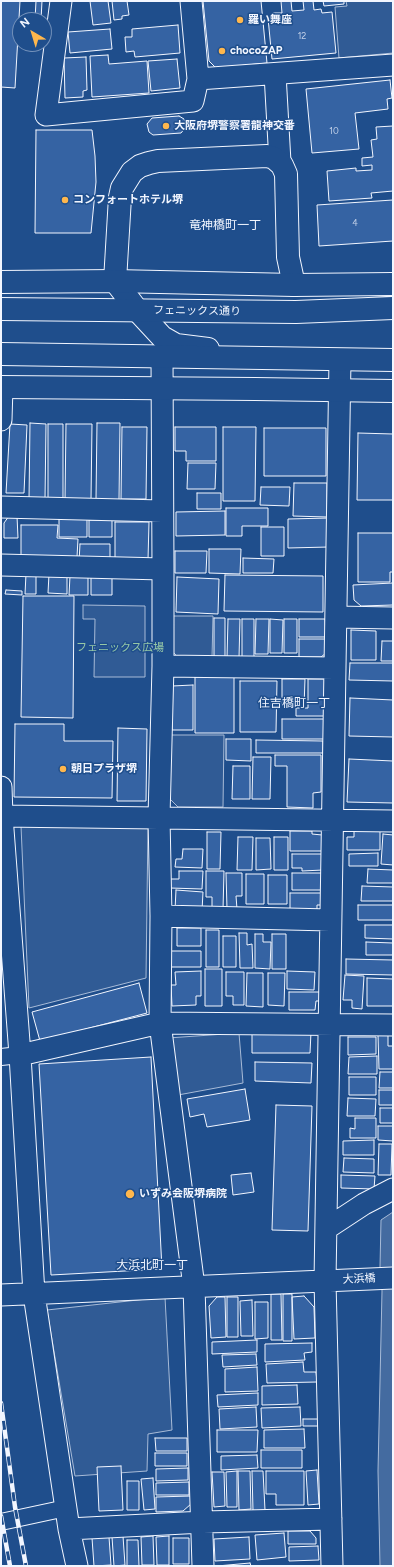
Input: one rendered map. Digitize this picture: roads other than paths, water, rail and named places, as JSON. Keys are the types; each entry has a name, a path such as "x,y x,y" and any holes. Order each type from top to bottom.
{"main road":[{"path":"283,359 176,345 162,337 127,310 116,281 120,197 122,188 132,172 140,166 158,161 267,156 280,162 286,174 288,257 294,285 296,312"},
{"path":"1,282 116,281 294,285 393,284"},
{"name":"フェニックス通り","path":"1,309 296,312 393,308"},
{"path":"1,354 162,358 393,360"},
{"path":"1,387 393,391"}],"street":[{"path":"61,1 46,115 193,101 198,79 191,1"},
{"path":"198,79 393,65"},
{"path":"275,74 280,162"},
{"path":"162,358 163,666 159,817 161,916 160,1023 194,1287 203,1522 203,1566"},
{"path":"332,1566 325,1281 330,920 336,689 334,668 340,360"},
{"path":"1,387 1,420"},
{"path":"1,508 162,511"},
{"path":"1,565 163,569"},
{"path":"336,617 393,618"},
{"path":"163,666 334,668"},
{"path":"1,787 11,1056 34,1294 69,1529 77,1566"},
{"path":"2,816 393,821"},
{"path":"161,916 330,920"},
{"path":"11,1056 160,1023 329,1023 393,1025"},
{"path":"326,1229 364,1204 393,1189"},
{"name":"大浜橋","path":"1,1295 393,1278"},
{"path":"1,1522 66,1508"},
{"path":"69,1529 203,1522 331,1519"}],"railway":[{"path":"1,1403 15,1507 26,1566"},
{"path":"1,1516 10,1566"}],"place":[{"name":"羅い舞座","path":"240,20"},
{"name":"chocoZAP","path":"222,51"},
{"name":"大阪府堺警察署龍神交番","path":"166,126"},
{"name":"コンフォートホテル堺","path":"65,200"},
{"name":"朝日プラザ堺","path":"63,769"},
{"name":"いずみ会阪堺病院","path":"130,1194"}],"district":[{"name":"竜神橋町一丁","path":"225,225"},
{"name":"住吉橋町一丁","path":"294,703"},
{"name":"大浜北町一丁","path":"152,1265"}],"park label":[{"name":"フェニックス広場","path":"120,648"}]}
